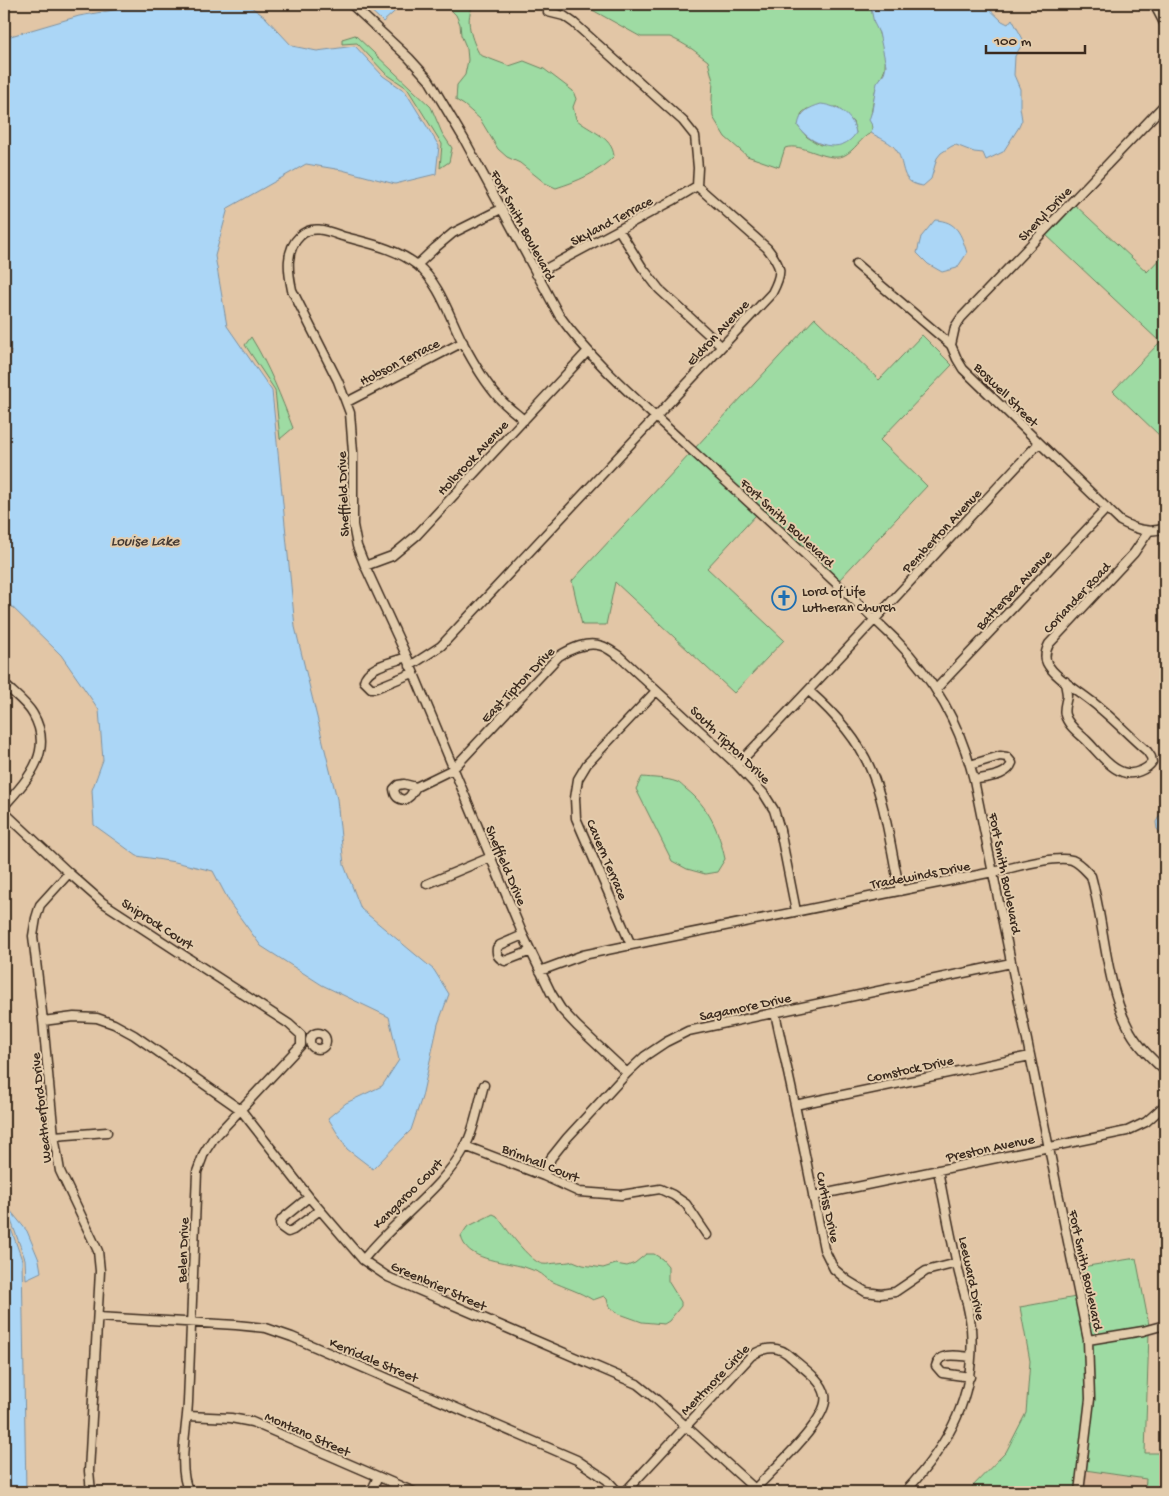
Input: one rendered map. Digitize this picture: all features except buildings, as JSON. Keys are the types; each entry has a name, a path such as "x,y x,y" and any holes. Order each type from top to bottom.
{"street":[{"name":"Fort Smith Boulevard","path":"351,4 409,58 429,80 464,139 558,315 588,352 874,618 911,655 937,688 958,729 974,780 1088,1340 1090,1399 1079,1492"},
{"path":"1154,4 1165,26"},
{"path":"548,12 564,16 574,23 683,121 696,136 697,186"},
{"name":"Sheryl Drive","path":"951,345 952,336 961,318 1165,104"},
{"name":"Skyland Terrace","path":"536,274 620,230 697,186"},
{"name":"Eldron Avenue","path":"407,657 372,670 366,674 364,681 371,688 376,688 411,669 441,646 772,293 778,281 780,271 776,260 767,248 697,186"},
{"path":"417,265 454,234 501,208"},
{"name":"Sheffield Drive","path":"524,420 499,398 485,380 463,342 436,287 417,265 397,253 379,246 322,230 311,229 301,234 290,250 289,275 292,290 347,402 350,413 353,452 352,525 357,546 407,657 452,769 540,970 561,1009 627,1073"},
{"path":"620,230 642,267 659,289 721,346"},
{"name":"Boswell Street","path":"856,264 951,345 957,359 964,368 1120,521 1134,529 1149,531"},
{"name":"Hobson Terrace","path":"347,402 463,342"},
{"name":"Holbrook Avenue","path":"365,566 392,556 416,536 588,352"},
{"name":"Pemberton Avenue","path":"737,765 809,691 874,618 1039,443"},
{"name":"Battersea Avenue","path":"937,688 1107,508"},
{"path":"1149,531 1165,528"},
{"name":"Coriander Road","path":"1065,681 1067,698 1064,712 1067,719 1103,758 1114,768 1125,773 1135,773 1149,766 1152,762 1147,751 1097,706 1065,681 1046,661 1046,651 1049,644 1134,553 1149,531"},
{"name":"East Tipton Drive","path":"452,769 560,656 572,648 584,645 601,646 619,656 656,691"},
{"path":"4,684 33,713 40,729 40,746 36,763 30,776 4,806"},
{"name":"South Tipton Drive","path":"656,691 737,765 764,794 774,810 780,830 796,911"},
{"name":"Cavern Terrace","path":"631,945 576,818 575,798 578,779 587,764 656,691"},
{"path":"809,691 844,726 870,767 879,793 900,891"},
{"path":"970,764 1000,756 1007,757 1012,763 1010,768 1003,773 974,780"},
{"path":"416,786 452,769"},
{"name":"Shiprock Court","path":"4,812 69,874 102,902 290,1024 301,1035 301,1043"},
{"path":"427,884 491,857"},
{"name":"Tradewinds Drive","path":"540,970 583,955 631,945 1044,861 1072,860 1082,866 1090,876 1095,891 1117,1000 1131,1032 1146,1053 1165,1071"},
{"name":"Weatherford Drive","path":"69,874 40,905 33,936 54,1136 60,1170 98,1251 100,1271 89,1471 91,1492"},
{"path":"523,934 500,945 497,948 497,955 505,961 531,951"},
{"name":"Sagamore Drive","path":"544,1176 551,1158 567,1138 627,1073 645,1056 666,1042 688,1031 1011,963"},
{"name":"Curtiss Drive","path":"775,1013 824,1249 834,1269 848,1281 866,1292 880,1294 895,1292 926,1271 957,1263"},
{"name":"Greenbrier Street","path":"43,1021 97,1018 114,1024 134,1035 241,1110 309,1197 363,1260 388,1277 637,1384 686,1426 754,1490"},
{"path":"301,1043 310,1040"},
{"name":"Belen Drive","path":"189,1492 184,1478 183,1465 188,1416 197,1172 204,1154 213,1139 301,1043"},
{"name":"Comstock Drive","path":"795,1105 1030,1056"},
{"name":"Kangaroo Court","path":"363,1260 376,1242 448,1172 465,1146 484,1085"},
{"name":"Preston Avenue","path":"813,1196 1127,1131 1146,1122 1165,1105"},
{"path":"54,1136 107,1132"},
{"name":"Brimhall Court","path":"465,1146 544,1176 579,1192 621,1195 660,1189 673,1194 686,1204 707,1235"},
{"name":"Leeward Drive","path":"905,1492 942,1448 959,1414 970,1376 971,1326 938,1170"},
{"path":"309,1197 282,1218 281,1227 288,1232 293,1230 320,1210"},
{"name":"Kerridale Street","path":"98,1317 266,1328 292,1337 577,1460 607,1480 618,1492"},
{"path":"1088,1340 1165,1324"},
{"name":"Mentmore Circle","path":"625,1492 751,1356 760,1350 773,1348 786,1352 819,1382 826,1395 824,1409 815,1426 754,1490"},
{"path":"970,1376 942,1373 936,1366 939,1359 944,1356 971,1357"},
{"name":"Montano Street","path":"188,1416 231,1418 252,1422 414,1492"},
{"path":"371,1492 378,1477"}],"shaded area":[{"path":"1085,1470 1146,1479 1145,1492 1082,1492"}],"green space":[{"path":"445,4 475,4 471,9 469,22 474,43 480,55 509,66 524,61 544,69 573,91 576,99 573,107 576,119 605,139 609,143 614,156 587,176 556,188 545,183 520,163 507,157 498,149 480,119 456,100 457,85 465,75 468,60 467,49 456,15"},
{"path":"585,4 870,4 885,60 884,71 876,88 871,115 871,133 843,156 829,156 792,147 785,148 779,167 747,156 725,137 713,117 713,81 708,61 692,49 670,37 641,37 587,7","holes":["837,107 853,122 856,133 820,145 807,137 798,126 802,113 807,109"]},
{"path":"355,35 431,107 442,133 452,148 449,162 440,168 442,144 407,88 385,73 357,43 342,44 342,39"},
{"path":"1074,204 1147,272 1165,253 1165,433 1160,436 1113,391 1160,342 1045,234"},
{"path":"815,318 879,380 922,335 952,365 880,440 927,486 839,580 695,448"},
{"path":"251,337 269,370 293,428 280,439 275,390 245,345"},
{"path":"690,454 756,515 707,568 784,640 734,693 615,582 606,625 582,625 572,581"},
{"path":"642,777 664,779 678,783 701,804 716,829 725,859 717,872 705,874 687,869 672,861 636,789"},
{"path":"493,1214 497,1216 524,1250 542,1264 573,1261 583,1265 603,1268 616,1264 627,1266 635,1263 646,1254 654,1254 668,1266 668,1281 681,1302 681,1306 669,1321 664,1324 642,1322 617,1313 609,1307 604,1296 593,1300 549,1280 538,1272 477,1255 464,1244 461,1236 467,1227"},
{"path":"1136,1258 1149,1325 1091,1336 1083,1295 1087,1294 1082,1267"},
{"path":"1076,1297 1085,1341 1087,1399 1075,1492 967,1492 1006,1452 1026,1413 1030,1361 1020,1307"},
{"path":"1149,1333 1145,1453 1165,1453 1165,1492 1145,1492 1146,1479 1085,1470 1094,1399 1092,1343"}],"water":[{"name":"Louise Lake","path":"148,4 247,4 265,17 292,46 317,51 355,46 383,76 405,91 439,146 436,174 395,184 342,170 306,164 228,208 215,256 227,326 272,391 295,627 337,799 344,865 361,909 434,970 449,994 438,1024 422,1097 411,1130 373,1169 347,1149 328,1118 346,1103 382,1086 399,1060 389,1017 322,985 261,946 231,905 213,871 137,856 94,825 92,790 103,760 99,710 61,655 4,599 4,396 11,351 4,344 4,38 79,16"},
{"path":"364,4 403,4 383,22"},
{"path":"870,4 984,4 1002,21 1008,24 1012,19 1024,41 1015,56 1014,75 1020,89 1022,120 1003,152 986,160 983,153 974,152 956,145 952,146 937,158 931,179 923,186 915,184 907,178 895,148 871,133 873,127 869,120 875,92 877,83 884,74 886,65"},
{"path":"821,104 839,109 848,116 856,133 850,140 835,146 826,145 818,143 803,133 798,126 801,117 809,109"},
{"path":"935,220 953,226 963,240 967,253 957,268 942,272 928,264 917,253 921,237"},
{"path":"1165,806 1165,838 1157,829 1156,822"},
{"path":"5,1204 27,1231 39,1260 41,1272 26,1279 25,1259"},
{"path":"4,1209 22,1260 26,1492 4,1492"}],"place":[{"name":"Lord of Life Lutheran Church","path":"784,598"}]}
